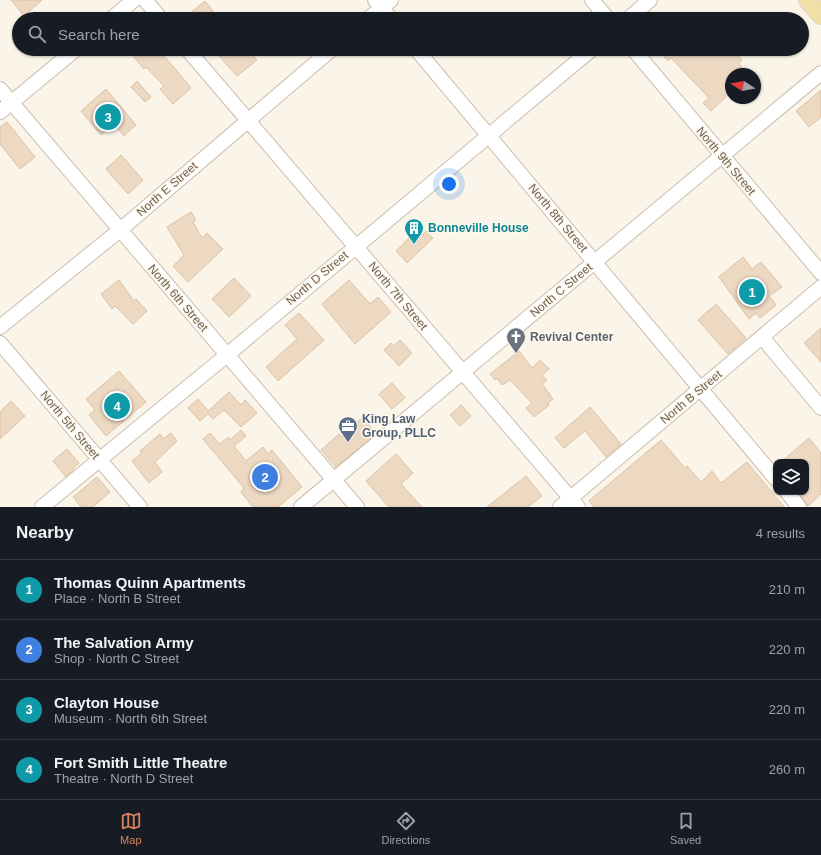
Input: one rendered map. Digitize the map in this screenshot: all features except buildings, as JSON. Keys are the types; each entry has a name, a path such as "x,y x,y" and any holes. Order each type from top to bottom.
{"main road":[{"path":"808,0 821,15"}],"street":[{"path":"119,12 134,0"},
{"path":"145,0 155,12"},
{"path":"592,0 602,12"},
{"path":"636,12 650,0"},
{"path":"375,12 383,3 388,12"},
{"path":"0,112 68,56"},
{"name":"North 7th Street","path":"193,56 463,373 570,504"},
{"name":"North E Street","path":"0,327 120,230 324,56"},
{"name":"North 8th Street","path":"422,56 773,475"},
{"name":"North D Street","path":"42,507 227,355 355,246 584,56"},
{"name":"North 9th Street","path":"639,56 821,273"},
{"name":"North C Street","path":"301,507 821,73"},
{"name":"North 6th Street","path":"0,89 356,507"},
{"name":"North B Street","path":"570,504 701,389 821,288"},
{"path":"762,337 821,408"},
{"name":"North 5th Street","path":"0,342 140,507"},
{"path":"789,495 799,507"}],"place":[{"name":"Clayton House","path":"108,117"},
{"name":"Bonneville House","path":"414,245"},
{"name":"Thomas Quinn Apartments","path":"752,292"},
{"name":"Revival Center","path":"516,354"},
{"name":"Fort Smith Little Theatre","path":"117,406"},
{"name":"King Law Group, PLLC","path":"348,443"},
{"name":"The Salvation Army","path":"265,477"}]}
